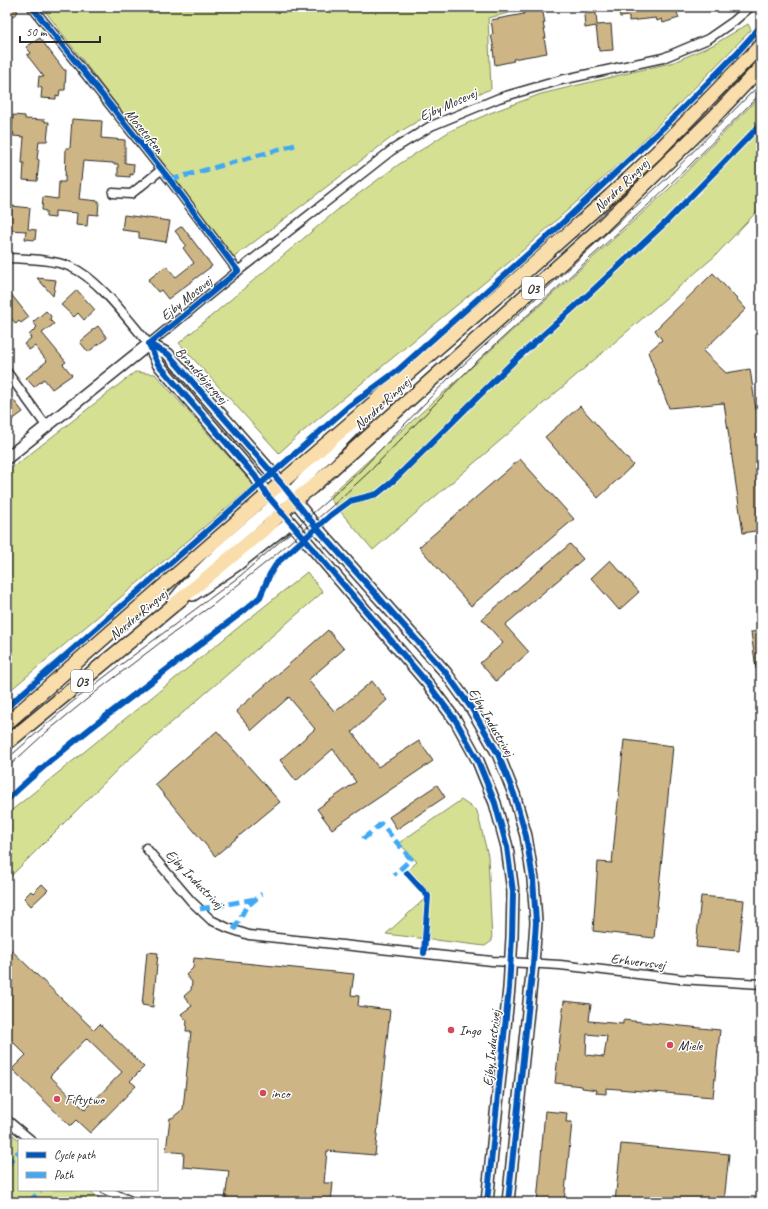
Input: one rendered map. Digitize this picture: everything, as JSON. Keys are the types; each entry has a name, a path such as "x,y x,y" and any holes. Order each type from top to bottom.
{"main road":[{"name":"Nordre Ringvej","path":"7,743 157,619 278,509 281,483 516,280 651,158 701,109 761,45"},
{"name":"Nordre Ringvej","path":"7,723 293,497 312,487 597,230 713,118 761,66"}],"street":[{"name":"Mosetoften","path":"32,7 161,170 238,271"},
{"name":"Ejby Mosevej","path":"7,458 238,271 392,150 431,126 498,98 561,80 663,58 708,39 734,21 750,7"},
{"name":"Mosetoften","path":"112,193 131,194 161,170"},
{"name":"Brandsbjergvej","path":"7,258 53,262 70,266 86,275 99,286 149,344 158,364 255,476 278,509"},
{"name":"Brandsbjergvej","path":"149,344 168,354 281,483"},
{"path":"7,372 47,427"},
{"path":"293,497 399,381"},
{"name":"Ejby Industrivej","path":"281,483 321,533 446,673 472,709 498,754 514,794 526,836 533,879 536,922 508,1202"},
{"name":"Ejby Industrivej","path":"278,509 429,685 456,721 478,761 495,803 507,847 513,892 511,963 488,1202"},
{"name":"Ejby Industrivej","path":"146,848 191,901 211,920 228,928 249,934 511,963"},
{"name":"Erhvervsvej","path":"511,963 560,965 680,979 761,984"},
{"path":"7,1120 30,1139"},
{"path":"108,1191 132,1202"}],"green space":[{"path":"42,7 533,7 488,18 491,89 442,107 396,134 233,258"},
{"path":"748,24 751,30 630,154 512,260 301,433 279,453 179,343 342,206 398,165 450,131 490,113 541,94 674,62 713,45"},
{"path":"761,95 761,207 715,256 373,550 328,497 670,188"},
{"path":"135,372 155,374 254,485 7,693 7,472"},
{"path":"307,572 323,592 120,767 7,880 7,814"},
{"path":"461,800 477,811 488,856 492,941 485,946 386,934 431,893 408,870 417,862 399,843"},
{"path":"7,1130 18,1139 18,1191 89,1191 106,1202 7,1202"}],"building":[{"path":"7,7 15,7 18,12 7,21"},
{"path":"618,7 675,7 679,18 663,23 662,19 657,21 656,18 629,21 629,16 620,17"},
{"path":"542,8 546,38 544,38 547,53 513,59 514,61 495,65 491,35 493,34 491,20 524,14 524,11"},
{"path":"596,13 597,25 611,24 613,50 599,51 596,26 585,28 584,14"},
{"path":"40,38 64,70 66,70 65,90 60,90 59,96 56,95 56,99 41,98 42,88 38,87 39,76 44,77 27,55 31,53 26,47"},
{"path":"13,115 25,116 25,119 45,120 45,122 49,122 47,141 39,141 37,181 23,180 24,163 22,163 24,137 13,136"},
{"path":"72,119 102,121 101,138 125,140 125,163 134,164 133,175 130,174 130,177 118,176 118,164 83,161 79,199 99,201 98,215 88,214 87,226 76,225 77,213 55,211 55,218 46,217 46,211 42,210 43,197 58,199 59,182 65,182 66,148 70,148"},
{"path":"12,206 30,208 28,229 36,230 35,240 25,239 26,231 9,230"},
{"path":"124,215 170,221 166,242 139,238 139,232 122,230"},
{"path":"182,226 212,266 168,299 161,290 158,292 148,280 166,266 176,277 194,263 183,248 186,245 175,231"},
{"path":"713,273 746,309 703,351 726,373 750,369 756,410 761,410 761,530 743,533 724,403 669,408 648,352 662,340 655,330"},
{"path":"37,278 56,280 53,296"},
{"path":"7,289 29,317 21,323 19,321 16,324 7,313"},
{"path":"77,290 95,310 84,320 78,313 74,317 61,305"},
{"path":"46,311 51,316 50,320 54,324 42,333 66,362 63,364 72,375 52,389 44,379 34,387 26,378 47,361 35,346 29,350 24,344 31,338 29,335 37,327 33,322"},
{"path":"98,326 107,338 88,352 80,342"},
{"path":"7,392 23,412 12,420 7,414"},
{"path":"580,406 633,465 598,498 545,437"},
{"path":"520,459 574,519 471,606 419,547"},
{"path":"570,544 583,559 505,625 529,652 496,681 480,663 503,643 482,619"},
{"path":"610,560 639,592 619,610 591,578"},
{"path":"328,630 344,649 308,680 335,712 372,681 387,700 352,732 378,767 419,741 433,761 332,829 317,809 356,782 333,749 296,781 280,760 315,729 289,697 252,730 236,711"},
{"path":"761,631 761,668 756,669 751,632"},
{"path":"217,731 280,802 215,856 155,784"},
{"path":"624,740 673,746 654,938 593,931 598,862 612,863"},
{"path":"437,785 445,797 397,829 389,817"},
{"path":"42,884 48,890 31,906 24,898 31,891 33,893"},
{"path":"701,896 744,900 739,951 696,947"},
{"path":"7,946 94,1030 100,1024 144,1067 130,1081 136,1086 90,1133 76,1120 70,1126 12,1069 26,1055 7,1036","holes":["87,1038 122,1072 85,1110 50,1076"]},
{"path":"147,952 158,953 153,1007 142,1005"},
{"name":"inco","path":"194,958 354,974 351,995 359,996 358,1006 390,1010 375,1155 327,1151 324,1183 333,1183 331,1202 261,1202 225,1199 229,1171 183,1167 184,1153 166,1151 170,1118 183,1109 191,1031 186,1031 187,1021 181,1014 192,1006 184,996 191,990 192,982 186,975 193,968"},
{"path":"564,1001 591,1004 589,1021 623,1024 623,1020 720,1030 713,1097 606,1088 606,1094 596,1093 597,1090 582,1088 582,1086 555,1083","holes":["587,1034 607,1036 604,1057 586,1055"]},
{"path":"545,1111 567,1113 566,1122 572,1122 564,1202 537,1202"},
{"path":"621,1144 729,1154 724,1202 615,1202"}],"tram line":[{"path":"7,759 71,703 240,576 328,500 360,471 449,378 668,177 761,83"},
{"path":"7,768 44,734 102,687 214,604 274,556 331,507 368,473 474,364 647,206 761,93"}],"marked path":[{"path":"170,180 295,145"},
{"path":"363,839 381,824 411,859 394,875"},
{"path":"234,930 246,907 262,894"},
{"path":"200,909 255,899"},
{"path":"7,1166 18,1152"},
{"path":"29,1202 40,1191"}],"cycle path":[{"path":"32,7 170,180 238,271 149,344"},
{"path":"7,707 348,407 397,371 556,229 668,123 735,55 761,26"},
{"path":"7,800 70,745 260,597 270,574 277,563 331,515 350,501 377,494 393,481 514,361 665,223 761,124"},
{"path":"149,344 168,354 281,483 316,527 446,673 472,709 498,754 514,794 526,836 533,879 536,922 508,1202"},
{"path":"149,344 158,364 255,476 267,495 429,685 456,721 478,761 495,803 507,847 513,892 509,988 487,1202"},
{"path":"407,873 428,896 424,953"}],"place":[{"name":"Ingo","path":"451,1030"},
{"name":"Miele","path":"670,1045"},
{"name":"inco","path":"263,1093"},
{"name":"Fiftytwo","path":"57,1099"}]}
